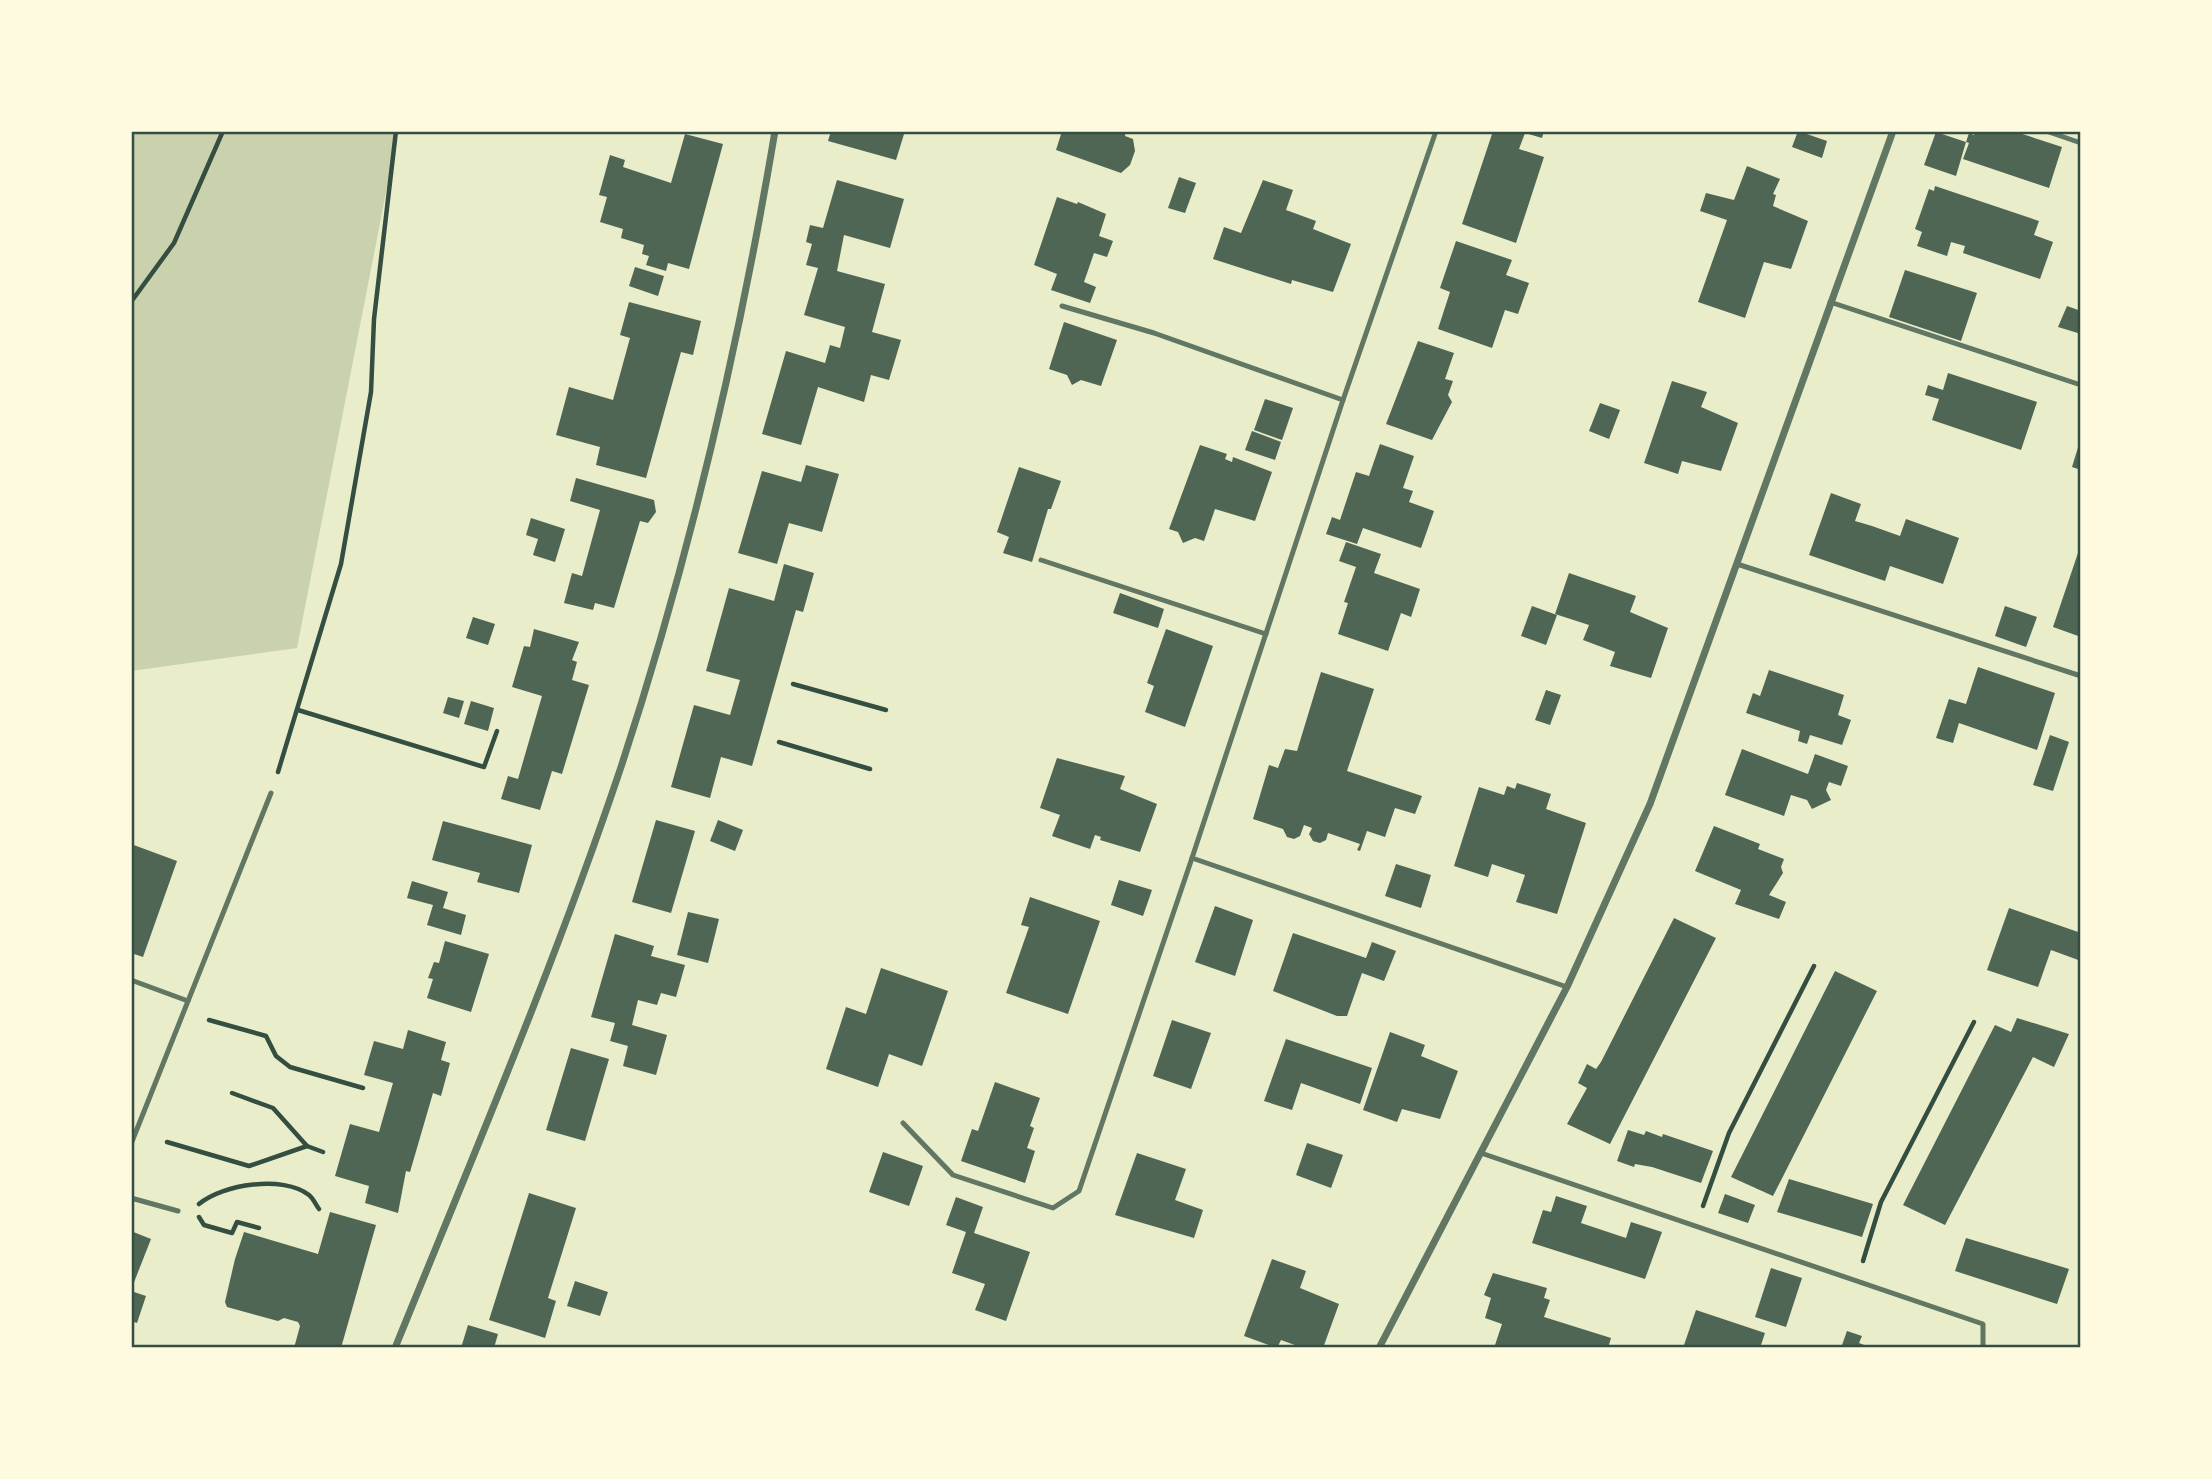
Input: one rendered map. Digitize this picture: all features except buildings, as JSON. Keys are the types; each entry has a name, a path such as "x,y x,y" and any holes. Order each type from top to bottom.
{"street":[{"path":"395,1348 569,913 621,767 664,627 712,441 749,288 775,131"},
{"path":"1379,1348 1567,987 1650,804 1893,131"}],"lane":[{"path":"903,1123 953,1175 1053,1208 1079,1191 1343,400 1436,131"},
{"path":"2046,131 2081,143"},
{"path":"1830,302 2081,385"},
{"path":"1062,306 1154,333 1343,400"},
{"path":"1041,560 1266,634"},
{"path":"1737,564 2081,676"},
{"path":"131,1144 271,793"},
{"path":"1192,858 1567,987"},
{"path":"131,979 188,1001"},
{"path":"1481,1153 1983,1324 1983,1348"},
{"path":"131,1198 178,1211"}],"path":[{"path":"131,302 174,243 223,131"},
{"path":"271,793 341,564 372,392 374,319 396,131"},
{"path":"793,684 886,710"},
{"path":"298,710 484,767 497,731"},
{"path":"779,742 870,769"},
{"path":"1696,1227 1729,1133 1814,966"},
{"path":"209,1020 266,1037 276,1056 290,1067 363,1088"},
{"path":"1857,1282 1881,1202 1974,1021"},
{"path":"232,1093 272,1108 307,1146 323,1152"},
{"path":"167,1142 249,1166 307,1146"},
{"path":"188,1214 202,1201 248,1183 273,1184 308,1195 319,1209"},
{"path":"178,1211 199,1217 204,1225 232,1233 237,1222 259,1228"}],"green space":[{"path":"131,131 398,131 297,648 131,671"}]}
